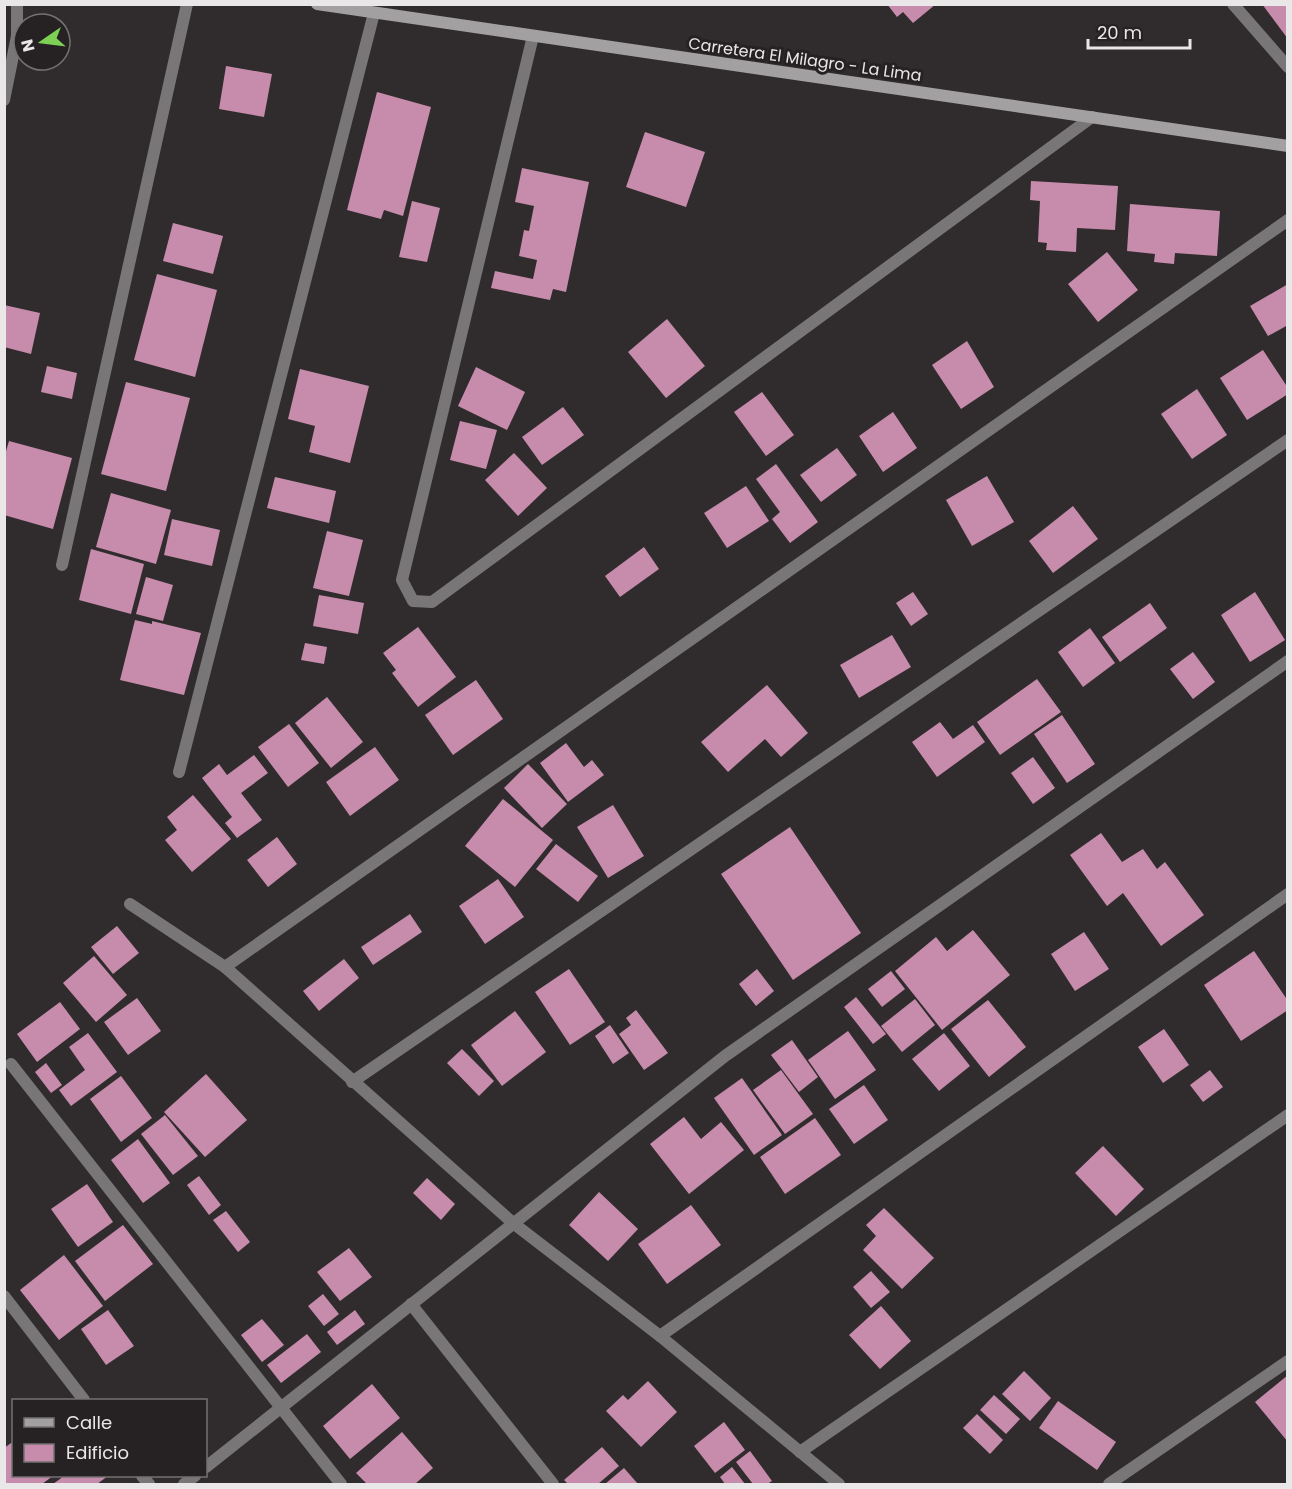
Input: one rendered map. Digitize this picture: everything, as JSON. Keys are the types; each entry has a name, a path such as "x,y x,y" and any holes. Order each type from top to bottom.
{"main road":[{"name":"Carretera El Milagro - La Lima","path":"317,4 1287,146"}],"street":[{"path":"4,100 17,36 16,4"},
{"path":"62,565 187,4"},
{"path":"1233,4 1287,67"},
{"path":"179,772 374,13"},
{"path":"533,36 402,580 413,601 432,602 1092,117"},
{"path":"225,967 1287,220"},
{"path":"352,1082 1287,441"},
{"path":"207,1466 725,1056 1287,661"},
{"path":"660,1336 1287,894"},
{"path":"130,904 225,967 513,1223 660,1336 800,1452 832,1483"},
{"path":"12,1064 340,1485"},
{"path":"800,1452 1287,1115"},
{"path":"4,1296 82,1399"},
{"path":"411,1304 553,1485"},
{"path":"1109,1485 1287,1361"}],"building":[{"path":"887,4 936,4 913,23 903,12 897,17"},
{"path":"1262,4 1288,4 1288,39"},
{"path":"226,66 272,74 264,117 219,109"},
{"path":"377,92 431,107 403,216 384,210 381,219 347,210"},
{"path":"645,132 705,152 686,207 626,187"},
{"path":"522,168 589,182 566,292 553,289 550,300 491,288 495,271 533,279 537,260 519,256 524,230 529,231 534,206 515,202"},
{"path":"1031,181 1118,186 1115,230 1077,228 1076,252 1046,250 1047,243 1038,242 1040,201 1030,200"},
{"path":"412,201 440,208 427,262 399,257"},
{"path":"1130,204 1220,211 1217,256 1175,253 1174,264 1154,262 1155,254 1127,251"},
{"path":"173,223 223,236 213,274 163,261"},
{"path":"1107,252 1138,290 1098,322 1068,284"},
{"path":"157,274 217,290 195,377 134,360"},
{"path":"1288,284 1288,325 1268,336 1250,306"},
{"path":"4,305 40,313 31,354 4,347"},
{"path":"667,319 705,366 666,398 628,352"},
{"path":"967,341 994,387 961,409 932,365"},
{"path":"1263,350 1288,388 1288,394 1247,420 1220,378"},
{"path":"47,366 77,373 72,399 41,392"},
{"path":"476,367 525,392 507,430 458,406"},
{"path":"300,369 369,386 350,463 309,452 315,426 288,419"},
{"path":"126,382 190,398 166,491 101,474"},
{"path":"1197,389 1227,435 1192,459 1161,414"},
{"path":"762,392 794,435 766,456 734,412"},
{"path":"563,407 584,435 542,465 522,437"},
{"path":"893,412 917,448 883,472 859,436"},
{"path":"460,421 497,430 486,469 450,460"},
{"path":"9,441 72,458 53,529 4,515 4,458"},
{"path":"837,448 857,475 821,502 800,475"},
{"path":"514,453 547,488 518,516 485,480"},
{"path":"776,464 818,522 790,543 772,519 780,512 756,479"},
{"path":"987,476 1014,522 972,546 946,500"},
{"path":"275,477 336,491 329,523 267,508"},
{"path":"746,486 769,521 727,548 704,513"},
{"path":"111,493 171,510 156,564 96,547"},
{"path":"1073,506 1098,539 1053,573 1029,541"},
{"path":"172,519 220,530 212,566 164,555"},
{"path":"327,531 363,540 349,596 313,588"},
{"path":"644,547 659,569 620,597 605,576"},
{"path":"91,549 144,564 131,614 79,600"},
{"path":"146,577 173,585 163,621 136,614"},
{"path":"913,592 928,614 911,626 896,603"},
{"path":"1255,592 1285,640 1250,662 1221,615"},
{"path":"319,595 364,603 358,634 313,626"},
{"path":"1150,603 1167,628 1120,662 1102,637"},
{"path":"135,620 152,624 152,621 201,633 184,695 120,680"},
{"path":"418,627 456,677 418,707 392,673 396,670 383,653"},
{"path":"1090,628 1115,663 1083,687 1058,652"},
{"path":"892,635 911,667 859,698 840,665"},
{"path":"305,643 327,647 324,664 301,660"},
{"path":"1193,652 1215,682 1193,699 1170,669"},
{"path":"1037,679 1061,712 1000,755 977,722"},
{"path":"476,680 503,719 453,755 425,715"},
{"path":"767,685 808,733 781,757 765,739 728,772 701,742"},
{"path":"327,697 363,742 331,768 295,723"},
{"path":"1062,715 1095,764 1067,783 1034,734"},
{"path":"940,722 953,739 973,725 985,742 937,777 912,742"},
{"path":"289,724 319,763 288,787 258,747"},
{"path":"566,743 584,767 592,760 604,775 568,802 540,763"},
{"path":"375,747 399,780 350,816 326,782"},
{"path":"254,755 268,773 241,793 262,820 237,838 225,823 232,817 202,778 219,764 227,775"},
{"path":"1033,757 1055,788 1033,804 1011,773"},
{"path":"528,764 567,804 542,828 504,788"},
{"path":"193,795 231,839 192,872 165,840 177,830 167,817"},
{"path":"503,799 553,840 515,887 465,846"},
{"path":"613,805 644,856 608,878 577,827"},
{"path":"790,827 861,933 793,980 721,874"},
{"path":"1101,833 1122,862 1143,849 1157,869 1165,862 1204,915 1161,946 1123,893 1107,906 1070,855"},
{"path":"277,837 297,864 268,887 247,860"},
{"path":"556,844 598,876 578,902 536,869"},
{"path":"498,879 524,917 485,944 459,906"},
{"path":"410,914 422,932 373,965 361,947"},
{"path":"117,926 139,953 113,974 91,947"},
{"path":"973,930 1010,975 942,1030 895,971 936,937 947,951"},
{"path":"1084,932 1109,969 1075,991 1051,954"},
{"path":"1254,951 1288,1001 1288,1010 1241,1041 1204,985"},
{"path":"94,956 127,995 96,1022 63,983"},
{"path":"344,959 359,978 319,1011 303,991"},
{"path":"569,969 605,1022 570,1045 535,992"},
{"path":"757,969 774,991 756,1006 739,984"},
{"path":"891,971 905,989 882,1007 868,989"},
{"path":"856,997 886,1034 873,1044 844,1007"},
{"path":"137,998 161,1031 128,1055 104,1022"},
{"path":"915,999 935,1025 902,1052 881,1026"},
{"path":"988,1000 1026,1047 989,1077 951,1029"},
{"path":"60,1002 80,1029 37,1062 17,1034"},
{"path":"636,1010 668,1053 644,1070 619,1034 631,1025 626,1018"},
{"path":"515,1011 546,1052 502,1086 471,1045"},
{"path":"610,1025 629,1053 613,1064 595,1036"},
{"path":"1164,1029 1189,1065 1163,1083 1138,1047"},
{"path":"848,1031 876,1070 835,1099 808,1060"},
{"path":"88,1033 117,1072 71,1106 59,1090 85,1070 69,1047"},
{"path":"944,1033 970,1066 939,1091 912,1059"},
{"path":"792,1040 818,1077 799,1092 771,1055"},
{"path":"462,1049 494,1081 479,1096 447,1063"},
{"path":"46,1063 62,1085 51,1093 35,1072"},
{"path":"781,1070 813,1114 785,1134 753,1090"},
{"path":"1210,1070 1223,1087 1203,1102 1190,1085"},
{"path":"206,1074 247,1120 205,1157 164,1112"},
{"path":"121,1076 152,1118 121,1142 90,1099"},
{"path":"742,1078 782,1135 754,1155 714,1098"},
{"path":"864,1085 888,1120 854,1144 829,1109"},
{"path":"165,1115 198,1156 173,1175 141,1134"},
{"path":"684,1117 701,1139 721,1122 744,1150 689,1194 650,1144"},
{"path":"815,1118 841,1155 785,1194 760,1157"},
{"path":"138,1139 170,1183 143,1203 111,1160"},
{"path":"1103,1146 1144,1189 1116,1216 1075,1173"},
{"path":"199,1176 221,1205 209,1215 187,1185"},
{"path":"427,1178 455,1204 441,1220 413,1193"},
{"path":"87,1184 113,1222 78,1247 51,1209"},
{"path":"599,1192 638,1229 608,1261 569,1225"},
{"path":"691,1205 721,1245 667,1284 638,1244"},
{"path":"884,1208 934,1258 902,1289 863,1250 876,1236 866,1225"},
{"path":"226,1211 250,1242 238,1252 213,1220"},
{"path":"123,1225 153,1264 105,1301 75,1261"},
{"path":"349,1248 372,1277 340,1301 317,1272"},
{"path":"64,1255 103,1306 59,1340 20,1290"},
{"path":"871,1271 890,1292 871,1308 853,1287"},
{"path":"323,1294 339,1314 324,1326 308,1306"},
{"path":"881,1306 911,1341 880,1369 849,1335"},
{"path":"108,1310 134,1346 106,1365 81,1329"},
{"path":"355,1310 365,1324 337,1345 327,1332"},
{"path":"262,1319 284,1345 262,1362 241,1335"},
{"path":"307,1334 321,1352 281,1383 267,1365"},
{"path":"1024,1371 1051,1398 1030,1421 1002,1394"},
{"path":"1288,1375 1288,1442 1255,1402"},
{"path":"648,1381 677,1412 641,1447 606,1411 623,1395 628,1400"},
{"path":"372,1384 400,1418 350,1459 323,1426"},
{"path":"994,1395 1020,1419 1006,1434 980,1410"},
{"path":"1058,1401 1116,1442 1097,1470 1039,1428"},
{"path":"977,1414 1003,1440 990,1454 963,1428"},
{"path":"724,1422 745,1450 715,1473 694,1446"},
{"path":"402,1432 433,1468 415,1484 367,1484 356,1473"},
{"path":"12,1442 12,1477 52,1477 42,1484 4,1484 4,1448"},
{"path":"602,1447 619,1466 598,1484 568,1484 564,1480"},
{"path":"750,1451 772,1481 767,1484 753,1484 736,1462"},
{"path":"732,1467 745,1484 725,1484 720,1477"},
{"path":"624,1468 638,1484 605,1484"},
{"path":"63,1477 107,1477 97,1484 53,1484"}]}
